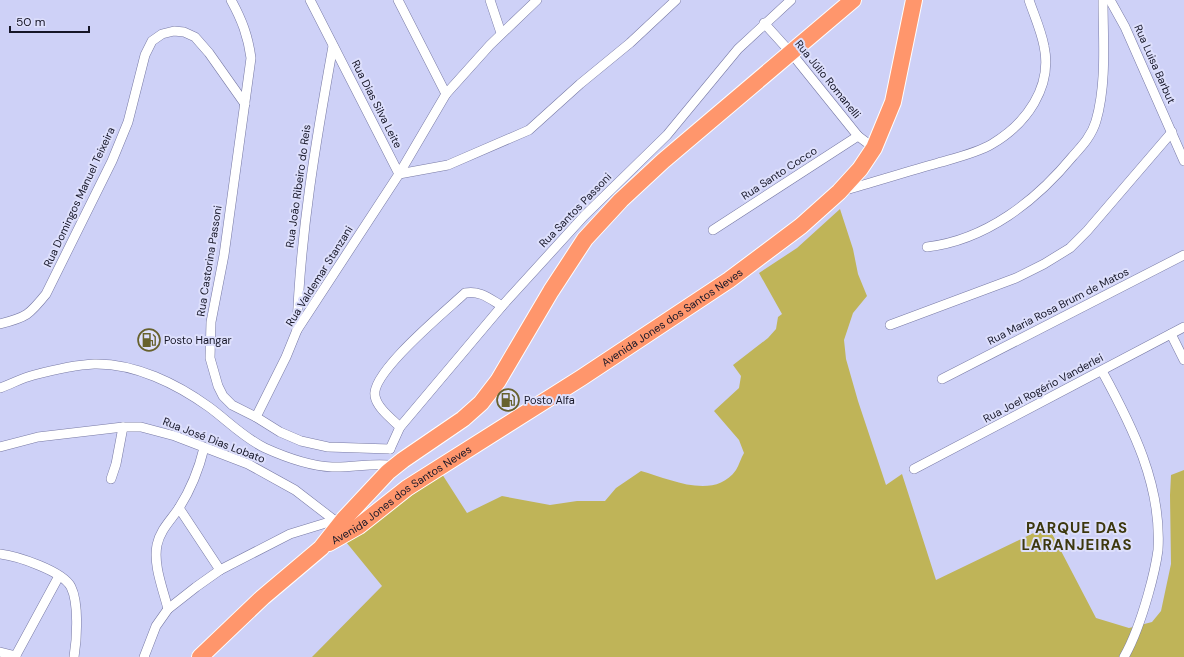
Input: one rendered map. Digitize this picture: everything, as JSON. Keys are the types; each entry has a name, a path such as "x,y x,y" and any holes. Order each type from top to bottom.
{"highway":[{"path":"200,657 263,597 321,548 339,519 375,485 400,463 463,419 481,403 501,375 551,291 585,240 621,200 702,127 792,54 853,0"},
{"name":"Avenida Jones dos Santos Neves","path":"321,548 359,526 407,488 581,378 729,280 802,226 839,192 860,169 874,148 893,102 914,0"},
{"path":"375,485 375,495 378,501 385,506"}],"street":[{"name":"Rua Castorina Passoni","path":"231,0 244,24 249,41 251,58 224,255 211,322 210,358 218,386 232,405 256,417 280,432 301,441 328,447 390,449"},
{"name":"Rua Dias Silva Leite","path":"310,0 399,174"},
{"path":"398,0 446,94"},
{"path":"490,0 501,33"},
{"name":"Rua Valdemar Stanzani","path":"256,417 286,357 297,330 399,174 446,94 501,33 537,0"},
{"path":"399,174 448,165 529,130 580,84 630,43 676,0"},
{"name":"Rua Santos Passoni","path":"390,449 400,427 502,306 584,216 667,135 738,49 764,23 791,0"},
{"path":"839,192 956,158 992,145 1019,124 1035,102 1043,82 1045,64 1044,47 1029,0"},
{"path":"927,247 961,241 996,223 1026,204 1053,181 1090,136 1101,103 1103,0"},
{"name":"Rua Luisa Barbut","path":"1110,0 1125,27 1184,161"},
{"name":"Rua Júlio Romanelli","path":"764,23 792,54 858,136 874,148"},
{"name":"Rua Domingos Manuel Teixeira","path":"0,324 24,318 33,311 46,294 112,161 128,122 145,55 152,41 162,34 174,31 184,32 195,37 209,53 245,104"},
{"name":"Rua João Ribeiro do Reis","path":"297,330 301,253 315,142 333,46"},
{"path":"890,325 1016,278 1044,264 1070,248 1087,232 1172,132"},
{"name":"Rua Santo Cocco","path":"712,230 858,136"},
{"name":"Rua Maria Rosa Brum de Matos","path":"942,379 1184,255"},
{"path":"400,427 378,404 375,396 376,389 389,364 465,293 474,291 502,306"},
{"name":"Rua Joel Rogério Vanderlei","path":"914,469 1184,327"},
{"path":"1172,334 1184,360"},
{"path":"0,388 33,375 94,364 130,368 161,379 187,392 209,407 242,434 265,448 301,461 332,467 400,463"},
{"path":"1102,371 1124,411 1149,473 1157,513 1158,551 1152,579 1132,643 1124,657"},
{"path":"111,479 123,427"},
{"name":"Rua José Dias Lobato","path":"0,447 38,437 123,427 141,427 175,436 248,464 276,478 339,519"},
{"path":"168,609 156,560 157,545 161,532 179,508 190,488 201,463 204,448"},
{"path":"390,449 400,463"},
{"path":"179,508 220,570"},
{"path":"144,657 156,626 168,609 220,570 290,534 339,519"},
{"path":"0,554 9,555 40,566 67,581 72,588 76,609 74,657"},
{"path":"0,652 16,656 59,576"}],"shaded area":[{"path":"840,209 853,249 858,274 867,296 853,313 844,340 846,359 858,401 886,485 902,474 936,580 1048,526 1096,618 1129,628 1152,622 1161,611 1171,564 1171,475 1184,470 1184,657 312,657 382,586 346,542 442,474 467,513 502,496 550,505 577,501 605,501 616,488 641,471 691,485 704,486 716,484 727,479 736,470 744,453 739,440 714,411 739,388 741,376 733,365 768,338 776,329 778,317 782,314 759,273 797,248"}],"place":[{"name":"Posto Hangar","path":"149,340"},
{"name":"Posto Alfa","path":"508,400"}],"district":[{"name":"PARQUE DAS LARANJEIRAS","path":"1077,536"}]}
